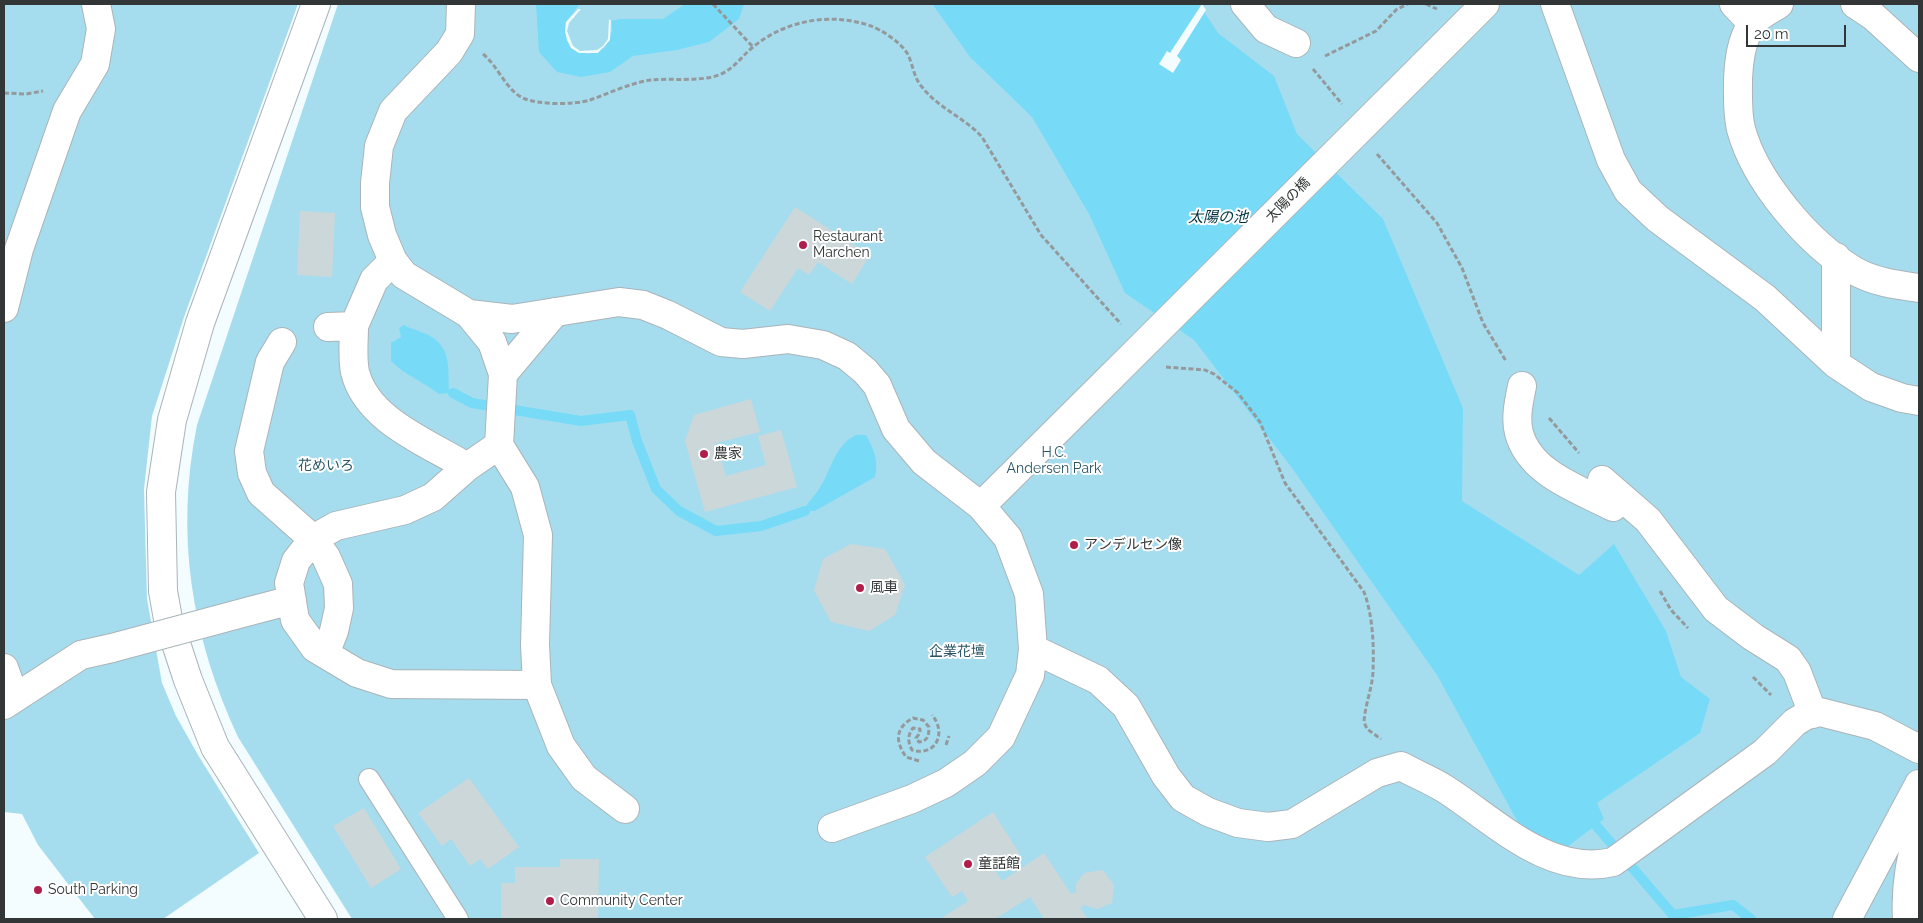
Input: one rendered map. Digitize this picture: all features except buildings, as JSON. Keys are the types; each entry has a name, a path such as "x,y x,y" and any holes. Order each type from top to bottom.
{"street":[{"path":"4,308 11,245 67,111 95,64 101,29 96,4"},
{"path":"316,4 200,323 172,420 161,492 163,591 168,618 188,680 215,747 323,919"},
{"path":"462,4 460,34 449,52 393,111 379,146 375,183 375,207 382,235 393,261 404,275 469,314 492,342 503,374 499,445 524,487 538,535 534,644 537,685 561,746 584,778 625,809"},
{"path":"1245,4 1266,29 1296,43"},
{"name":"太陽の橋","path":"981,506 1485,4"},
{"path":"1555,4 1611,160 1628,191 1658,219 1765,298 1836,364 1871,388 1902,398 1919,401"},
{"path":"1734,4 1752,23"},
{"path":"1779,4 1752,23 1742,44 1739,66 1738,98 1741,128 1758,169 1782,203 1818,244 1836,258 1854,271 1884,283 1919,288"},
{"path":"1866,8 1919,58"},
{"path":"1836,258 1836,364"},
{"path":"393,261 374,280 341,326 355,372 364,391 374,405 393,423 467,467"},
{"path":"469,314 512,319 619,302 643,306 668,315 721,342 743,344 788,340 823,345 847,356 865,371 877,385 896,429 924,462 981,506 1008,538 1020,567 1028,594 1033,649 1030,676 1001,737 975,763 946,783 912,799 832,828"},
{"path":"503,374 554,312"},
{"path":"282,342 270,362 249,450 252,473 261,493 313,539 326,557 338,584 339,608 334,631 325,654"},
{"path":"1522,386 1518,406 1518,431 1532,461 1550,474 1613,508"},
{"path":"499,445 467,467 433,497 405,510 336,526 313,539 296,561 289,583 295,620 315,648 357,673 391,684 537,685"},
{"path":"1602,480 1648,520 1716,609 1753,637 1788,659 1797,672 1813,714"},
{"path":"4,668 9,700 81,655 292,600"},
{"path":"1033,649 1098,680 1126,706 1166,776 1183,798 1208,812 1238,823 1268,827 1292,824 1377,773 1401,766 1443,788 1542,854 1562,862 1587,866 1613,862 1765,752 1796,722 1813,714 1820,712 1875,726 1919,749"},
{"path":"1847,919 1919,784"},
{"path":"1907,919 1906,904 1910,859 1919,829"}],"lane":[{"path":"368,779 458,919"}],"path":[{"path":"713,4 753,47"},
{"path":"1317,60 1376,32 1396,8 1408,4"},
{"path":"460,34 488,58 509,86 521,97 538,103 588,101 620,88 649,80 706,78 719,75 737,64 753,47 775,32 798,22 840,19 872,26 899,43 907,53 920,86 933,99 976,130 1041,235 1125,328"},
{"path":"1158,364 1167,367 1206,370 1238,392 1260,422 1285,484 1364,592 1369,606 1372,625 1373,673 1364,722 1367,729 1397,750 1401,766"},
{"path":"928,760 921,761 906,758 899,747 899,734 904,724 914,718 923,720 929,727 929,735 924,741 919,742 916,738 920,733 920,729 914,728 909,733 908,742 912,750 920,752 930,750 937,741 939,732 938,723 932,715"},
{"path":"944,749 949,736"}],"green space":[{"path":"4,4 298,4 184,317 152,416 144,489 147,599 162,683 176,716 198,755 259,853 163,919 95,919 38,845 22,814 4,812"},
{"name":"H.C. Andersen Park","path":"338,4 1919,4 1919,919 352,919 238,737 209,661 199,623 188,545 191,466 197,425"}],"water":[{"path":"536,4 580,4 566,22 565,31 571,48 588,54 605,48 612,31 611,21 621,19 663,19 685,4 744,4 739,19 709,42 677,50 633,56 610,72 581,77 557,72 539,52"},
{"name":"太陽の池","path":"929,4 1199,4 1218,33 1274,76 1297,134 1383,219 1463,408 1462,501 1579,575 1614,544 1666,631 1681,677 1710,699 1700,733 1597,803 1604,819 1542,866 1437,675 1292,468 1194,340 1125,293 1089,214 1032,117 970,57 933,5"},
{"path":"404,325 430,336 442,347 447,360 449,393 439,394 402,371 391,361 391,343 401,337 399,328"},
{"path":"856,435 866,435 871,445 876,461 875,477 815,511 805,511 808,503 822,485 837,453 848,440"}],"pier":[{"path":"1202,4 1206,10 1177,56 1181,60 1173,73 1159,64 1167,51 1170,53"},
{"path":"578,9 581,9 569,23 567,31 573,46 580,51 597,50 603,46 608,39 609,19 611,21 610,40 598,53 579,53 571,48 567,40 566,22"}],"waterway":[{"path":"453,393 472,403 581,421 630,415 637,441 656,489 679,511 716,531 761,526 805,511"},
{"path":"1587,815 1673,915 1733,905 1751,919"}],"place":[{"name":"Restaurant Marchen","path":"803,245"},
{"name":"農家","path":"704,454"},
{"name":"アンデルセン像","path":"1074,545"},
{"name":"風車","path":"860,588"},
{"name":"童話館","path":"968,864"},
{"name":"South Parking","path":"38,890"},
{"name":"Community Center","path":"550,901"}],"park label":[{"name":"花めいろ","path":"326,466"},
{"name":"企業花壇","path":"957,652"}]}
